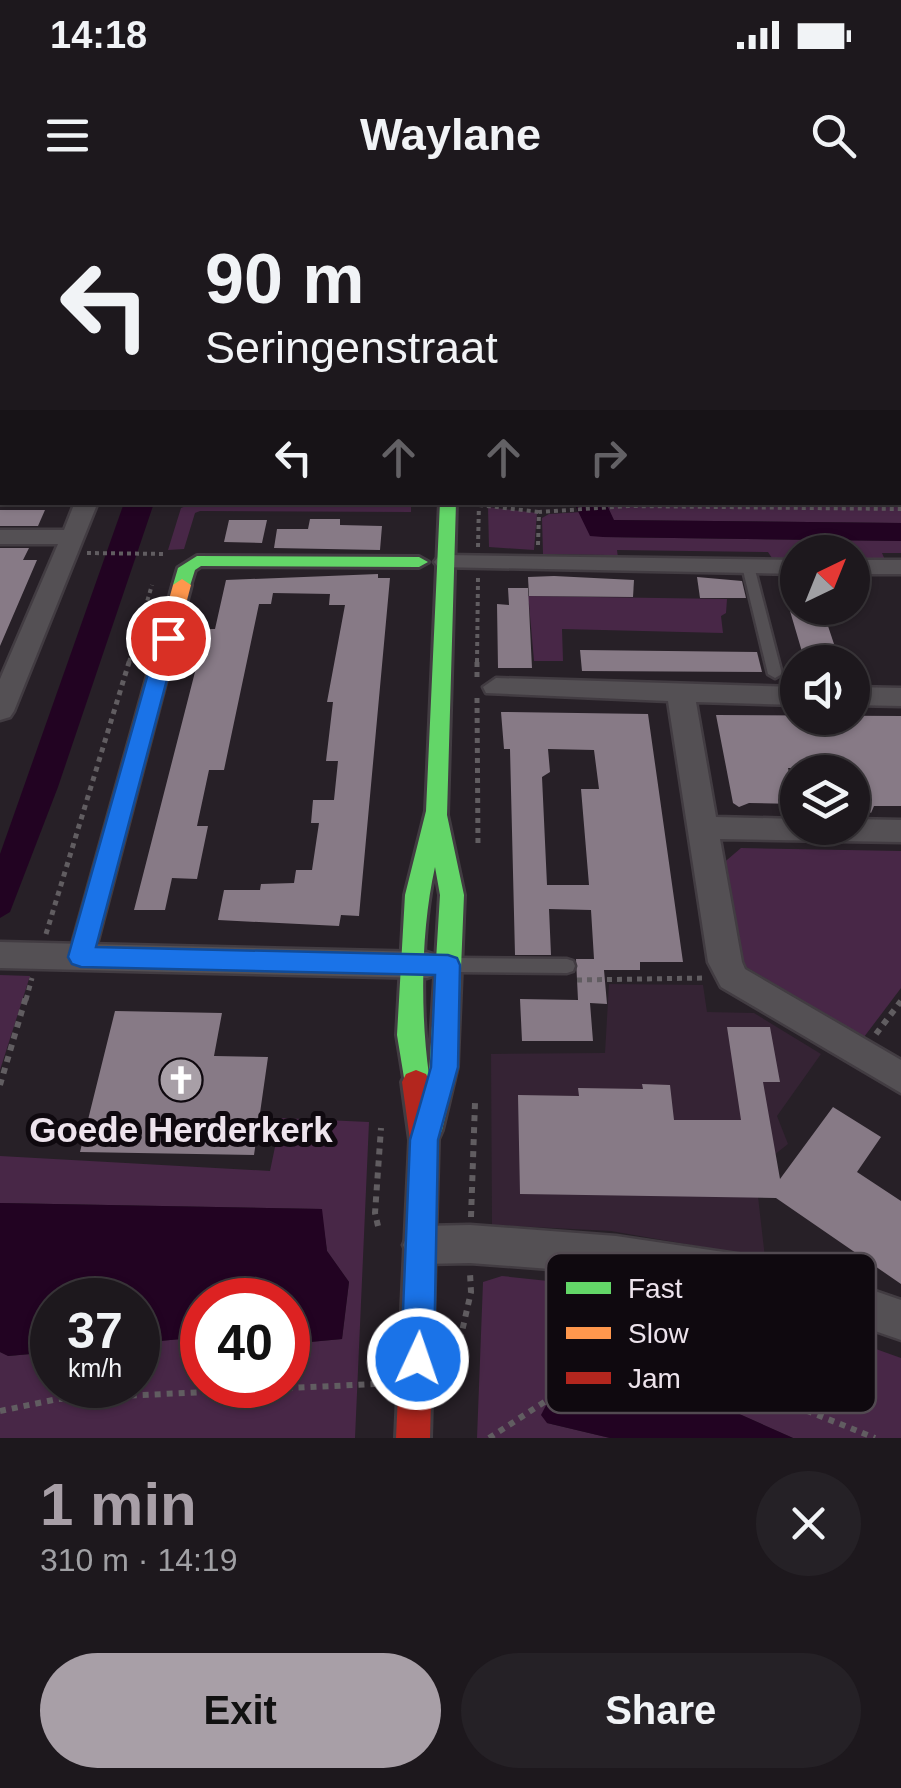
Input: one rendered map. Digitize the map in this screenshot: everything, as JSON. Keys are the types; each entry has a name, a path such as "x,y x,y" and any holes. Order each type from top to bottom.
{"street":[{"path":"0,711 86,505"},
{"path":"414,1438 424,1140 410,1035 420,881 436,811 448,505"},
{"path":"0,537 73,538"},
{"path":"81,957 187,568 198,562 216,561 419,562"},
{"path":"446,562 780,567"},
{"path":"870,567 901,567"},
{"path":"496,688 780,696"},
{"path":"681,695 706,828 724,962 733,978 901,1078"},
{"path":"870,696 901,696"},
{"path":"424,1140 444,1067 452,895 436,811"},
{"path":"706,828 901,831"},
{"path":"0,955 448,965"},
{"path":"423,1246 470,1244 598,1253"},
{"path":"876,1311 901,1320"}],"lane":[{"path":"748,566 775,674"},
{"path":"448,965 566,973"}],"path":[{"path":"479,538 480,505"},
{"path":"487,505 539,512 618,505"},
{"path":"683,505 901,509"},
{"path":"538,563 539,512"},
{"path":"0,1085 162,554 99,554"},
{"path":"566,973 733,978"},
{"path":"861,1054 901,1001"},
{"path":"0,1411 58,1399 377,1384"},
{"path":"489,1438 546,1401"},
{"path":"813,1413 875,1438"}],"shaded area":[{"path":"123,505 153,505 58,787 10,912 0,918 0,854"},
{"path":"411,505 411,512 200,511 195,513 184,549 168,550 181,508"},
{"path":"575,505 607,505 614,520 901,523 901,541 870,541 870,535 780,535 780,539 590,536"},
{"path":"607,505 901,505 901,523 613,520"},
{"path":"488,507 537,513 534,550 489,547"},
{"path":"580,512 604,537 780,539 780,560 774,561 768,552 617,550 618,558 613,559 607,555 543,554 542,518"},
{"path":"870,541 901,541 901,553 882,553 885,560 870,559"},
{"path":"524,596 727,599 726,613 721,616 723,633 562,629 563,661 534,661 529,604"},
{"path":"741,848 901,851 901,988 864,1037 741,964 721,865"},
{"path":"0,975 30,976 0,1070"},
{"path":"609,984 703,985 707,1012 754,1013 821,1054 777,1116 788,1144 755,1170 764,1253 736,1253 611,1231 492,1225 491,1054 605,1053"},
{"path":"281,1118 369,1122 355,1438 0,1438 0,1352 9,1356 30,1354 30,1408 160,1408 160,1341 180,1339 180,1408 310,1408 310,1342 342,1339 349,1282 327,1251 321,1209 0,1203 0,1156 270,1171"},
{"path":"0,1203 322,1209 327,1251 349,1282 342,1339 310,1342 310,1278 180,1278 180,1339 160,1341 160,1278 30,1278 30,1354 8,1356 0,1352"},
{"path":"502,1276 546,1281 547,1423 610,1438 477,1438 483,1282"},
{"path":"876,1349 901,1358 901,1438 793,1438 737,1413 876,1413"},
{"path":"546,1405 546,1413 737,1413 793,1438 610,1438 547,1423 541,1415"}],"building":[{"path":"0,510 45,510 38,526 0,526"},
{"path":"310,519 340,519 340,525 382,526 380,550 274,548 277,529 308,529"},
{"path":"229,520 267,520 262,543 224,542"},
{"path":"0,548 29,548 23,560 37,560 0,646"},
{"path":"378,574 378,578 390,578 359,916 341,915 339,926 218,920 224,890 260,890 261,884 294,883 296,870 312,870 319,823 311,823 313,800 334,800 338,761 326,761 333,702 327,702 345,605 329,605 330,594 273,593 271,604 259,604 224,770 209,770 197,826 208,826 197,879 172,878 165,910 134,910 206,629 215,629 226,580"},
{"path":"528,577 634,580 633,597 529,596"},
{"path":"697,577 742,581 746,598 700,598"},
{"path":"508,588 528,588 532,668 498,668 497,604 509,605"},
{"path":"794,625 828,625 834,645 800,645"},
{"path":"580,650 757,652 762,672 582,671"},
{"path":"501,712 648,714 683,962 640,962 640,970 604,970 607,1004 590,1003 593,1041 522,1041 520,999 578,1000 576,959 594,959 591,910 549,909 551,955 515,955 510,749 504,749","holes":["548,749 594,750 599,789 581,789 589,885 547,885 542,777 550,772"]},
{"path":"716,715 780,715 780,735 870,735 870,716 901,716 901,806 874,806 870,812 870,755 780,755 780,804 749,803 739,807 733,803"},
{"name":"Goede Herderkerk","path":"115,1011 222,1013 214,1056 268,1057 254,1155 80,1152"},
{"path":"727,1027 770,1027 780,1082 763,1082 780,1179 833,1107 881,1137 857,1172 901,1201 901,1284 876,1267 876,1253 856,1253 776,1198 520,1194 518,1095 579,1096 578,1088 643,1089 642,1084 670,1085 674,1120 741,1120"}],"traffic: fast":[{"path":"416,1082 410,1035 417,895 437,811 448,505"},
{"path":"182,585 187,568 197,561 419,562"},
{"path":"428,1130 444,1067 452,895 439,820"}],"traffic: slow":[{"path":"81,957 182,585"}],"traffic: jam":[{"path":"413,1438 424,1140 416,1082"}],"place":[{"name":"Goede Herderkerk","path":"181,1080"}],"route":[{"path":"168,638 81,957 448,965 444,1067 437,1105 424,1140 418,1359"}]}
